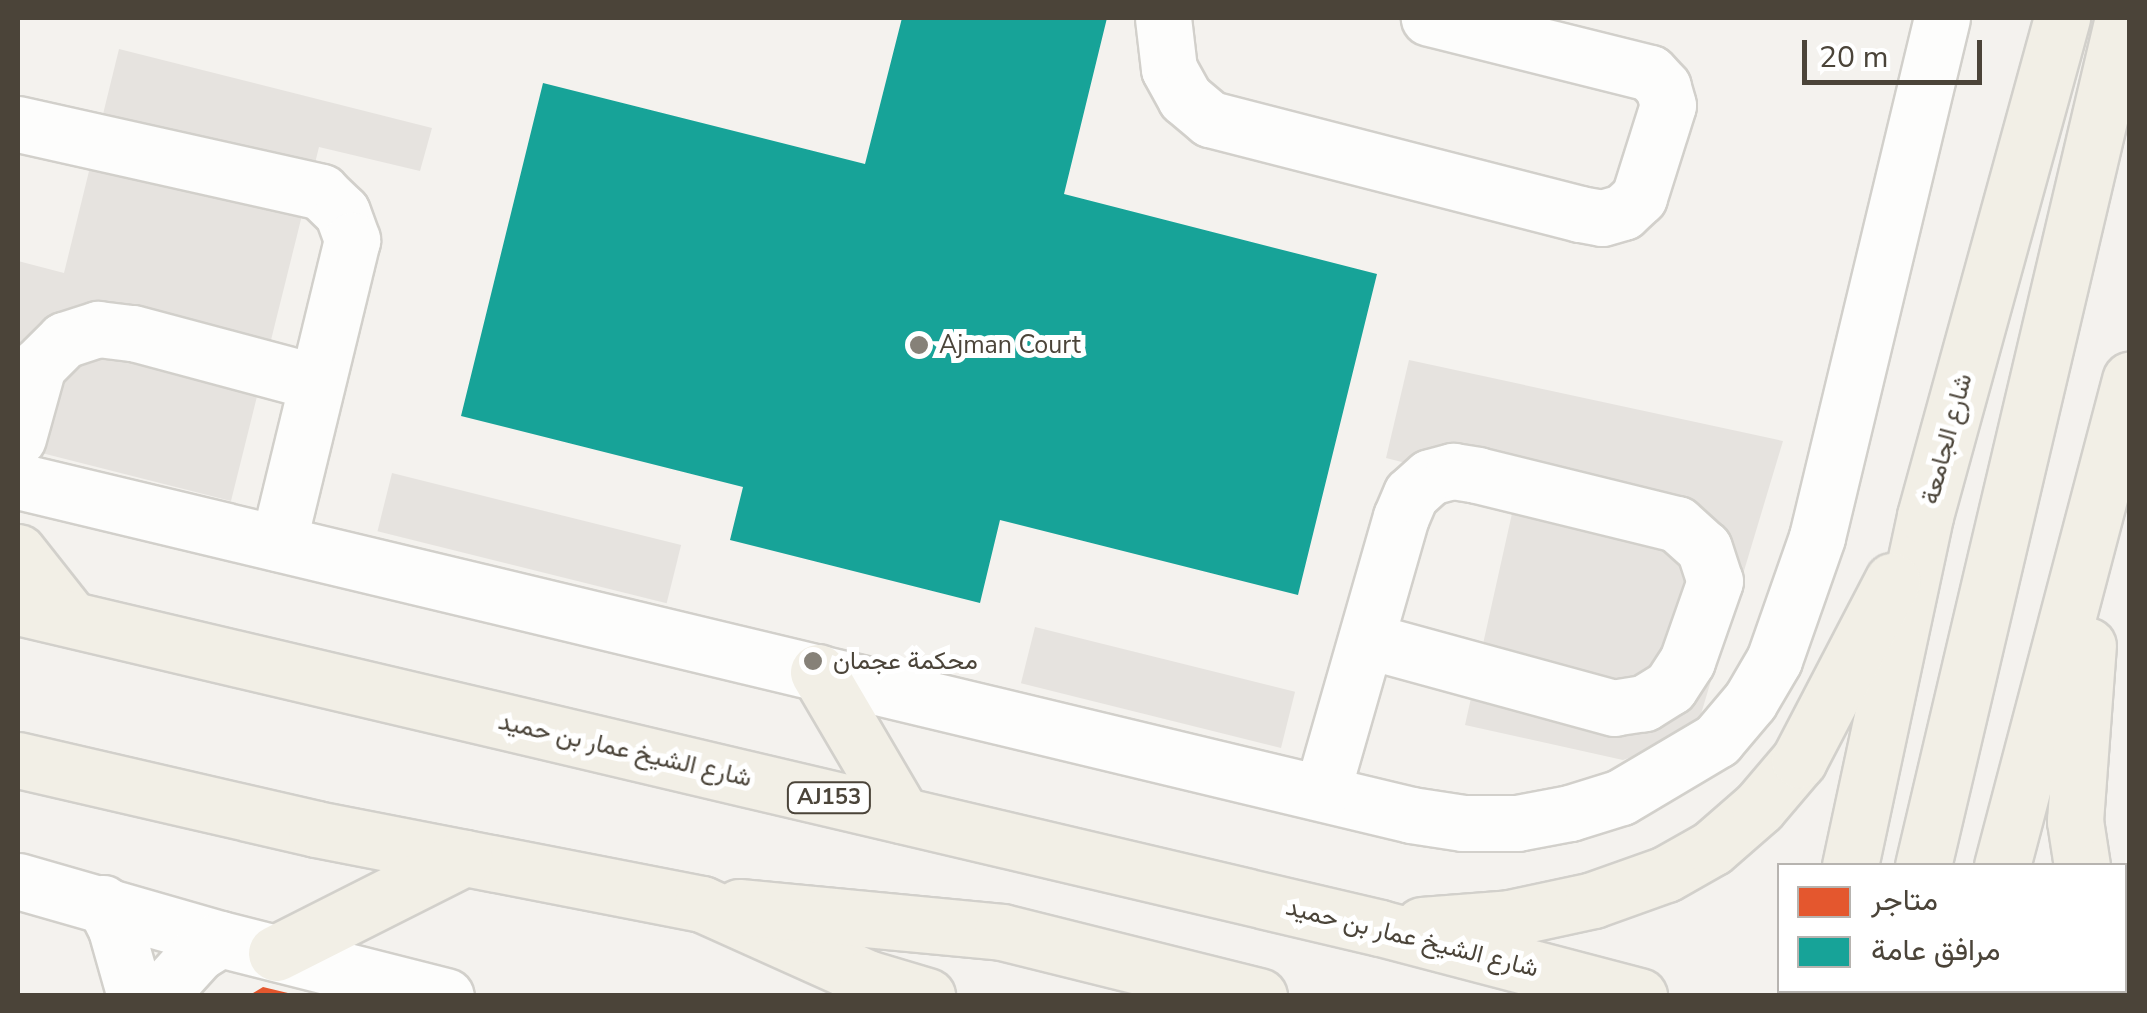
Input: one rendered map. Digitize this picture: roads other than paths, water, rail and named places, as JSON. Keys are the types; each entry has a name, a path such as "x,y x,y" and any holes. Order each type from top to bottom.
{"main road":[{"name":"شارع الجامعة","path":"1851,863 1926,516 2062,18"},
{"path":"1924,863 2123,18"},
{"path":"2003,863 2130,380"},
{"path":"2082,863 2075,821 2078,750 2103,482"},
{"path":"1380,928 1510,918 1593,900 1666,874 1712,848 1759,808 1799,760 1926,516"},
{"path":"18,552 71,619"},
{"name":"شارع الشيخ عمار بن حميد","path":"18,607 1380,928 1638,996"},
{"path":"818,672 902,816"},
{"path":"18,760 464,858 702,904 1002,932 1259,996"},
{"path":"276,953 464,858"},
{"path":"702,904 867,978 927,996"}],"street":[{"path":"1163,18 1170,68 1185,98 1210,119 1580,214 1602,218 1623,212 1640,198 1668,105 1663,87 1650,73 1429,18"},
{"path":"18,482 1464,823 1518,823 1570,813 1621,797 1669,772 1717,740 1750,701 1774,660 1816,537 1940,19"},
{"path":"18,124 321,192 342,212 352,240 278,543"},
{"path":"18,438 38,366 64,340 98,329 316,382"},
{"path":"1322,792 1411,494 1430,477 1453,470 1677,524 1704,548 1715,581 1687,661 1670,686 1644,703 1614,708 1369,641"},
{"path":"18,881 220,939 446,996"},
{"path":"103,903 122,944 135,996"},
{"path":"159,996 198,953 220,939"}],"place":[{"name":"Ajman Court","path":"919,345"},
{"name":"محكمة عجمان","path":"813,661"}]}
